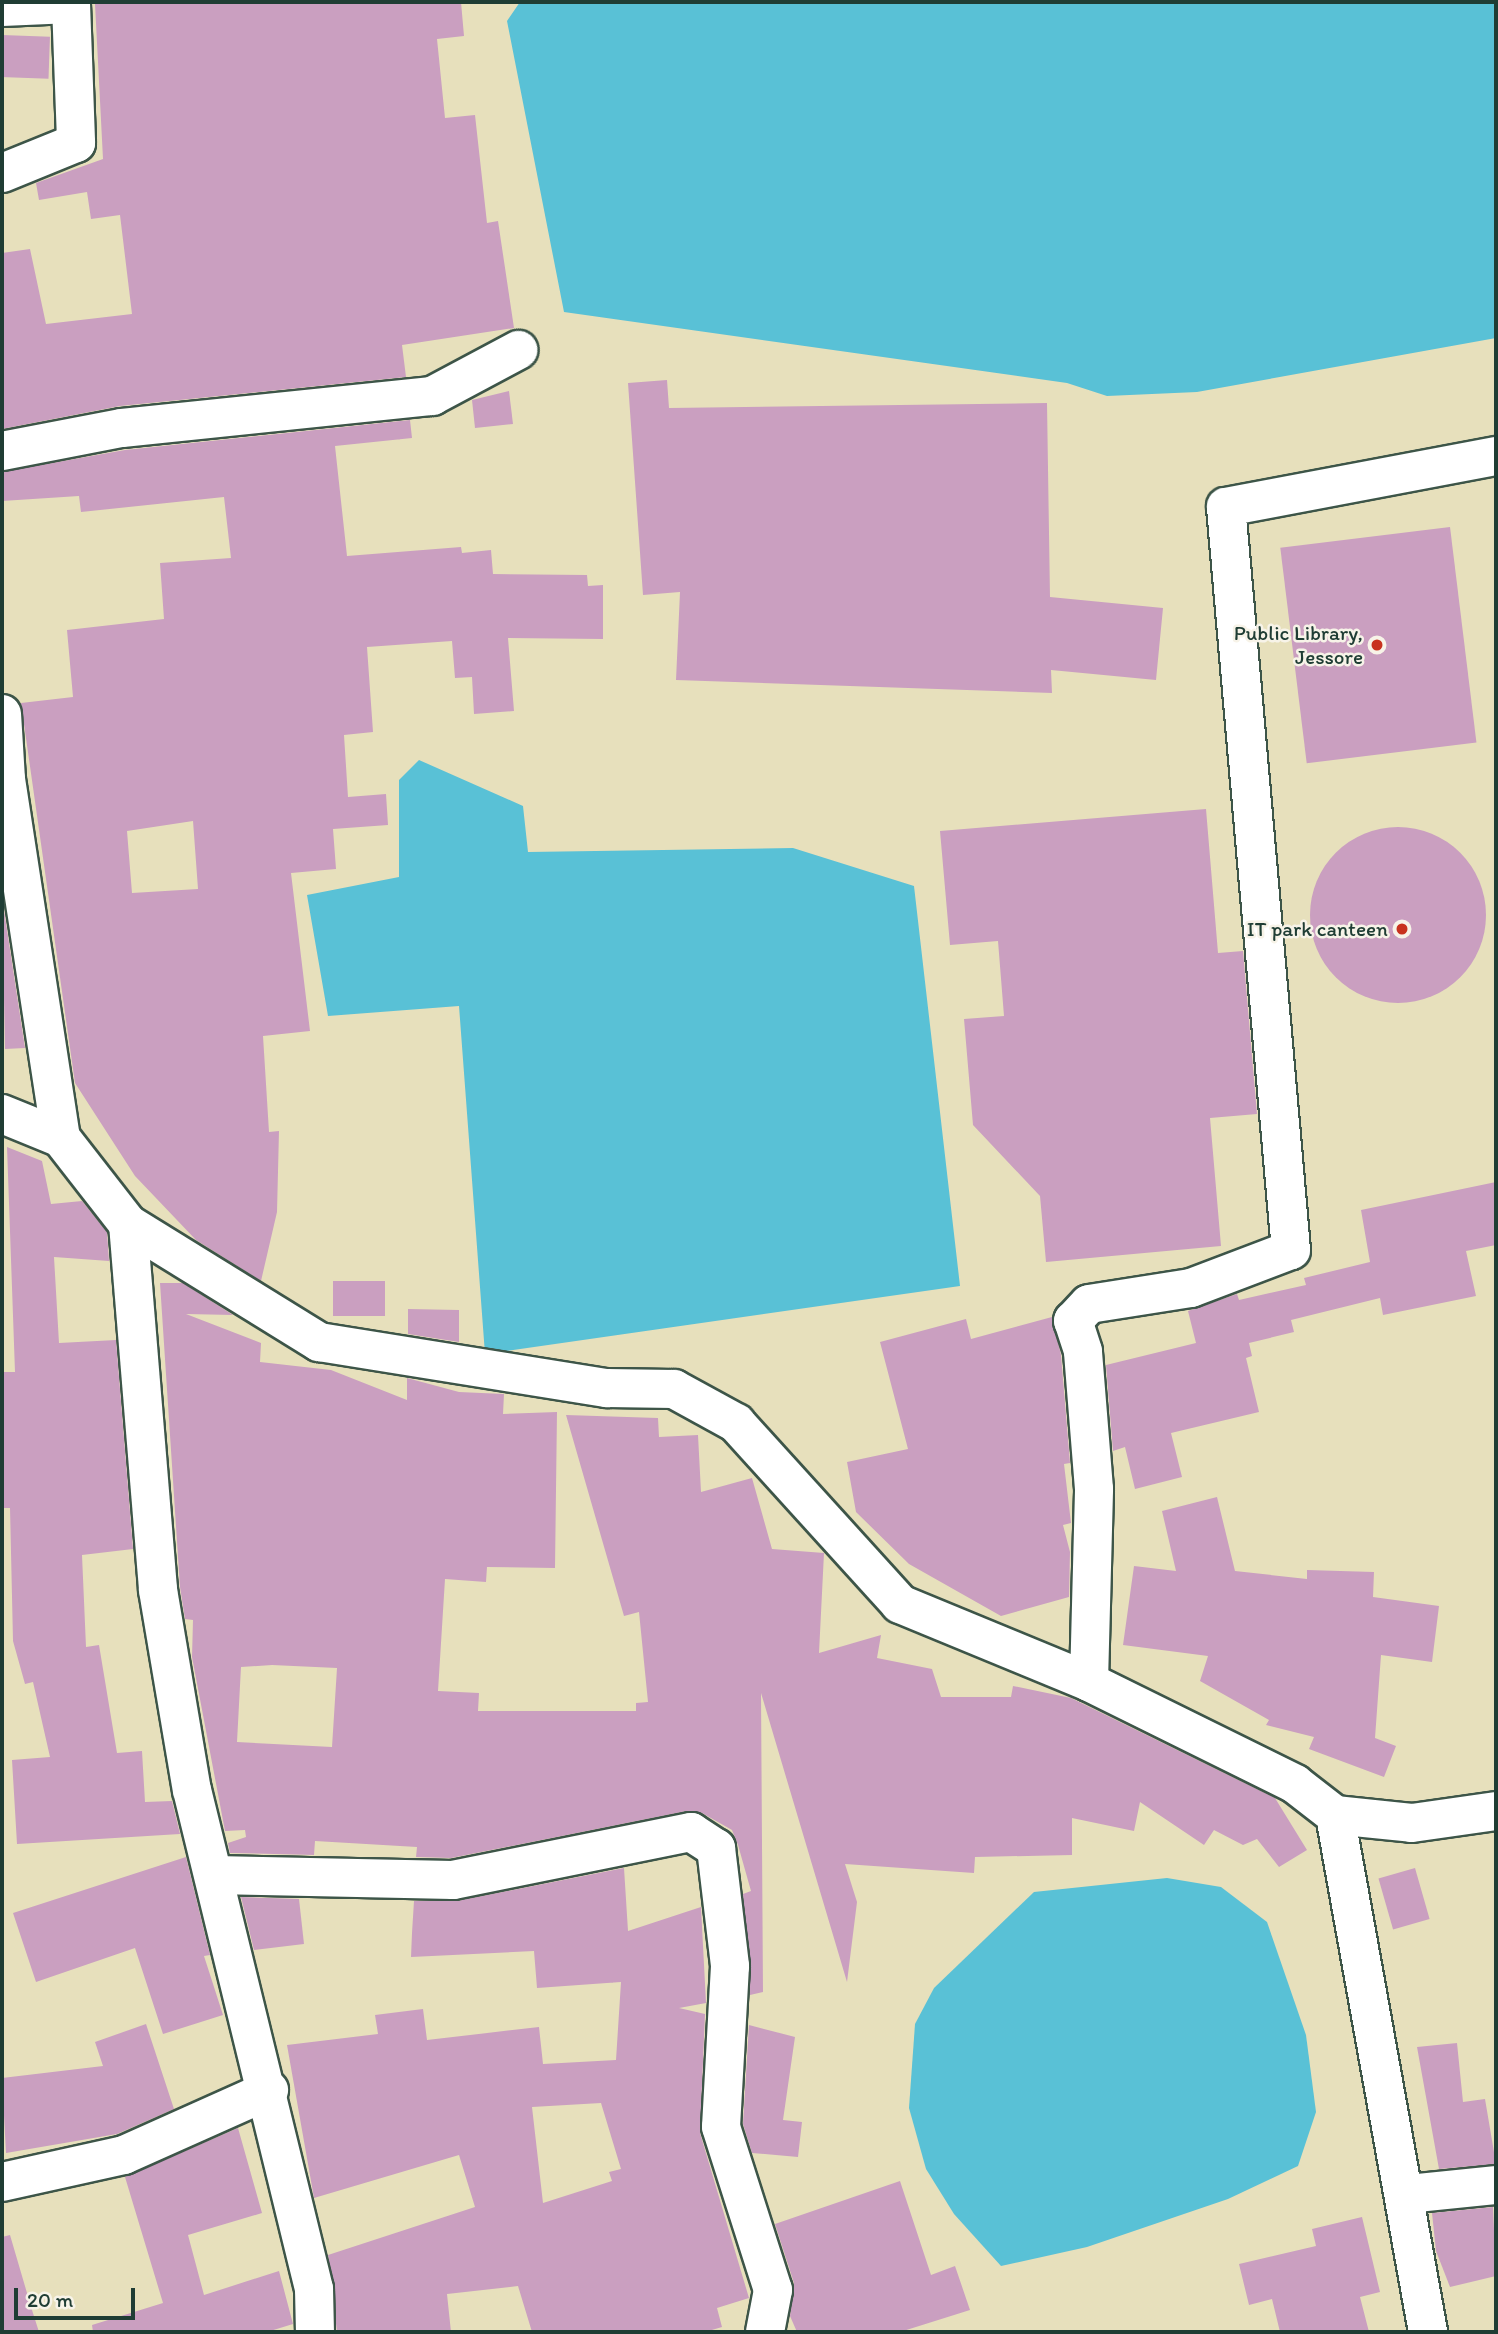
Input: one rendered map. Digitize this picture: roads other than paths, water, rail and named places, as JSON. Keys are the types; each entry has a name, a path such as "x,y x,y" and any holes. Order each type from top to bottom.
{"street":[{"path":"2,7 71,4 76,144 2,173"},
{"path":"2,451 122,428 432,396 518,350"},
{"path":"1089,1682 1094,1489 1083,1351 1073,1321 1089,1304 1191,1288 1291,1250 1226,506 1496,456"},
{"path":"2,714 6,779 61,1138 128,1224 320,1342 607,1388 674,1389 736,1423 900,1604 1089,1682 1295,1784 1335,1815 1412,1823 1496,1811"},
{"path":"2,1114 61,1138"},
{"path":"128,1224 158,1590 192,1790 269,2090 314,2289 315,2332"},
{"path":"1335,1815 1408,2194 1428,2332"},
{"path":"214,1875 453,1880 691,1832 716,1848 730,1966 721,2127 773,2290 765,2332"},
{"path":"2,2182 124,2155 269,2090"},
{"path":"1408,2194 1496,2185"}],"water":[{"path":"520,2 1496,2 1496,338 1197,392 1107,396 1067,383 564,312 507,21"},
{"path":"419,760 523,806 528,852 793,848 914,886 960,1286 485,1354 459,1006 328,1016 307,895 399,877 399,780"},
{"path":"1167,1878 1221,1887 1267,1922 1306,2035 1316,2112 1298,2166 1228,2199 1087,2247 1001,2266 954,2214 926,2169 909,2108 915,2024 934,1988 1034,1892"}],"place":[{"name":"Public Library, Jessore","path":"1377,645"},
{"name":"IT park canteen","path":"1402,929"}]}
